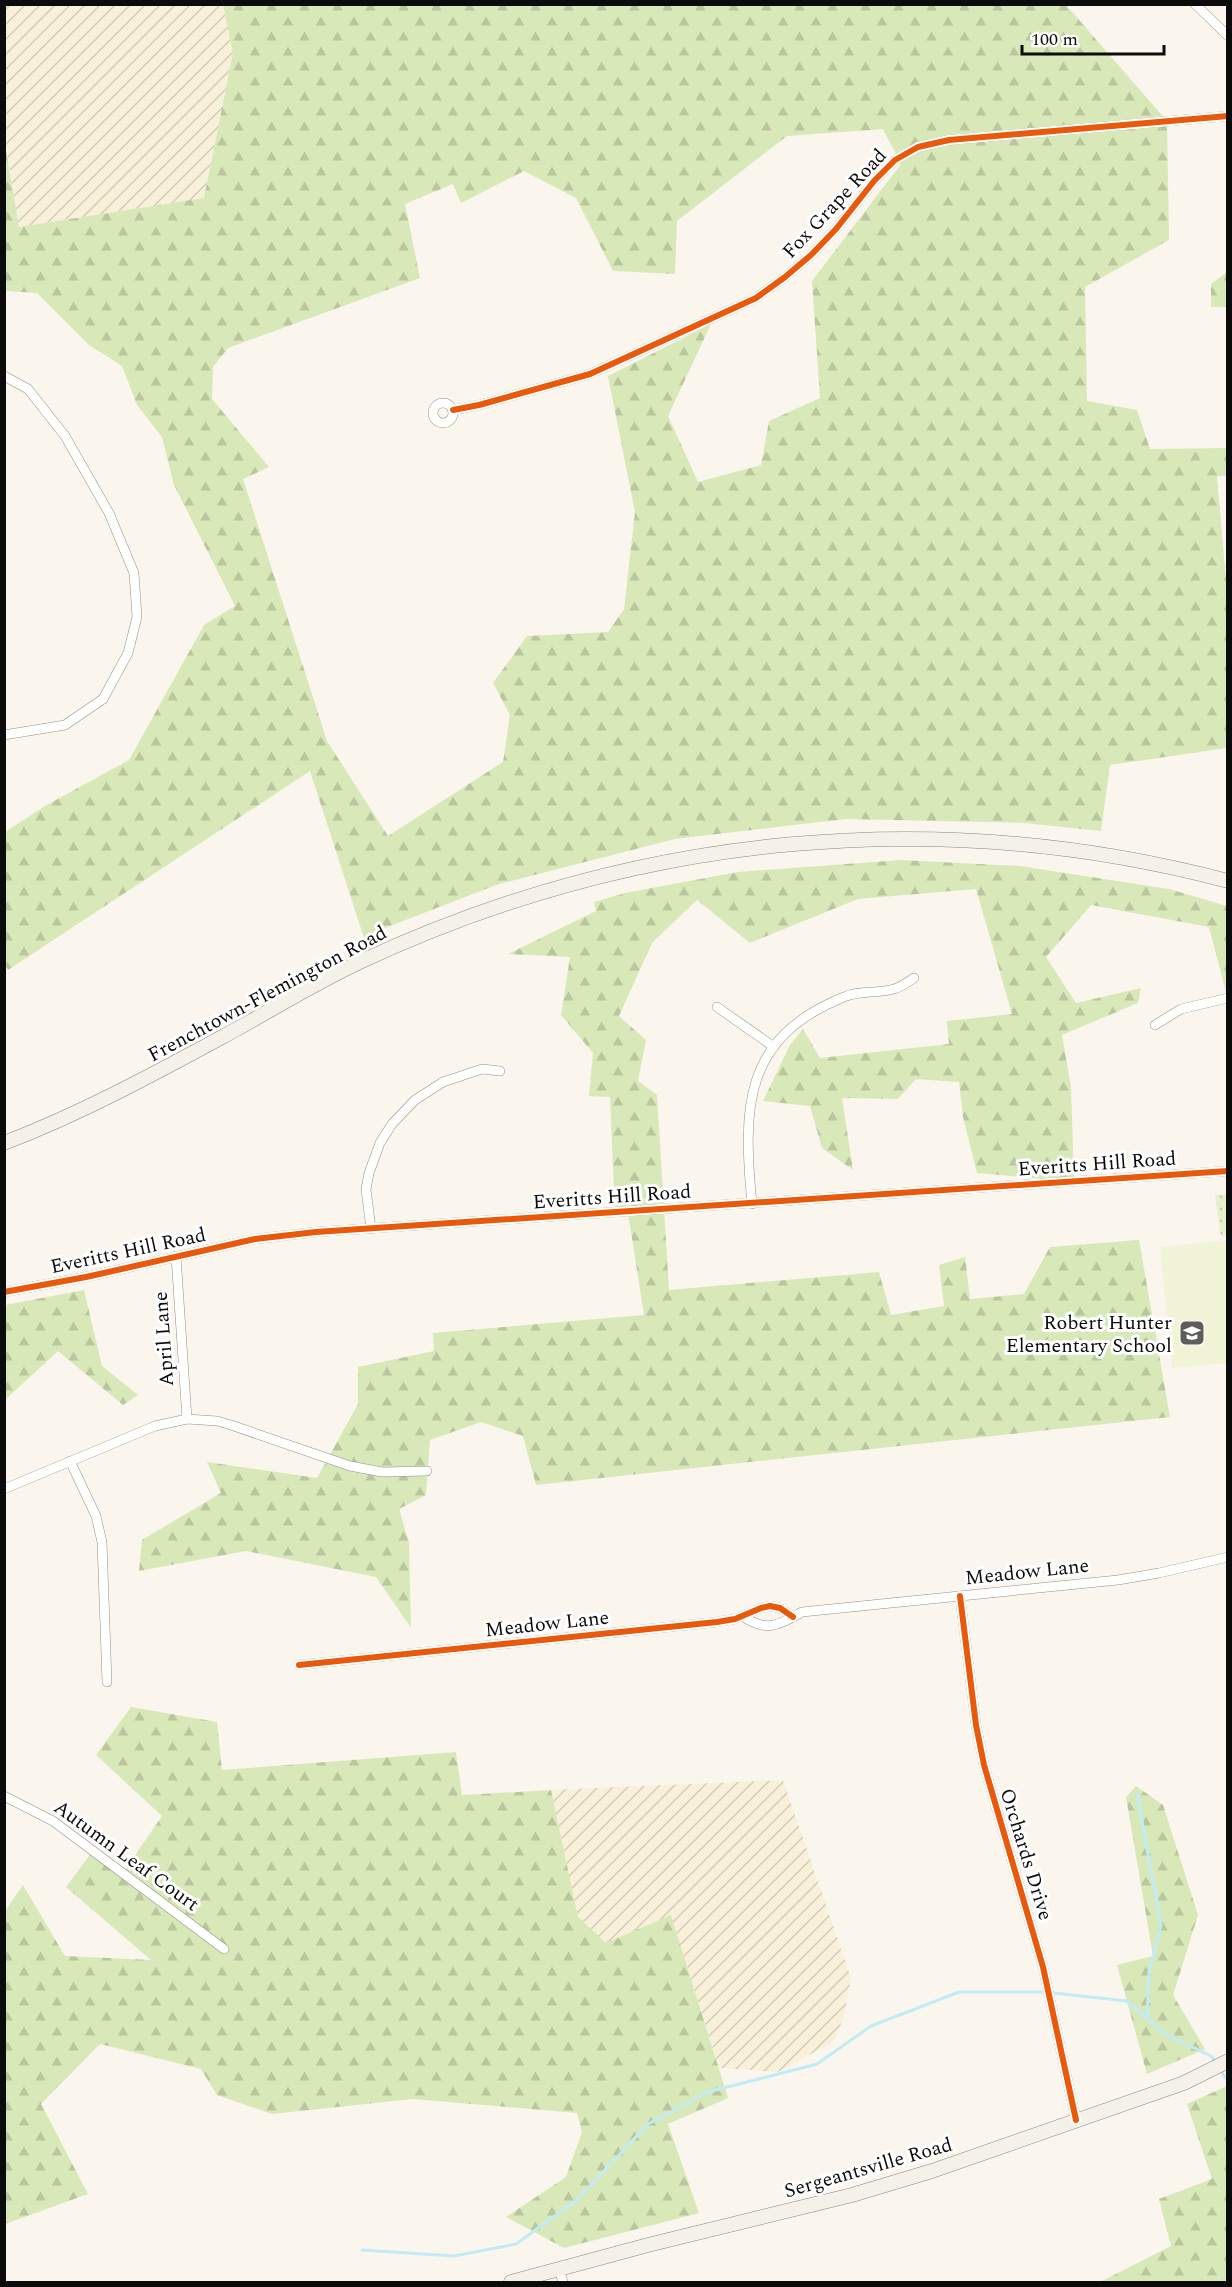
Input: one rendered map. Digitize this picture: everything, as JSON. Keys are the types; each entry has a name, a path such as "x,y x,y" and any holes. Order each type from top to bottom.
{"main road":[{"name":"Frenchtown-Flemington Road","path":"4,1143 85,1109 336,974 437,929 540,893 670,860 737,849 819,841 902,838 1079,850 1146,861 1227,881"},
{"name":"Sergeantsville Road","path":"511,2283 561,2276 648,2245 853,2194 932,2171 1184,2083 1227,2061"}],"street":[{"path":"1195,4 1227,36"},
{"name":"Fox Grape Road","path":"453,410 590,374 756,298 785,278 811,255 836,229 874,181 895,160 918,147 949,140 1227,116"},
{"path":"4,376 28,389 65,436 109,513 134,573 137,617 128,653 103,699 65,725 4,735"},
{"path":"752,1204 747,1141 750,1096 760,1068 774,1047 790,1030 830,1003 859,992 893,989 914,978"},
{"path":"1155,1025 1181,1010 1227,998"},
{"path":"717,1007 774,1047"},
{"path":"371,1229 366,1189 369,1173 380,1143 392,1124 415,1100 442,1082 482,1069 501,1071"},
{"name":"Everitts Hill Road","path":"4,1292 255,1239 371,1229 1227,1171"},
{"name":"April Lane","path":"176,1256 187,1419"},
{"path":"4,1489 155,1426 187,1419 217,1421 231,1425 350,1466 382,1472 427,1471"},
{"path":"70,1461 96,1516 102,1542 107,1682"},
{"name":"Meadow Lane","path":"742,1616 764,1627 772,1626 802,1612 1118,1580 1227,1557"},
{"name":"Orchards Drive","path":"960,1596 976,1725 984,1765 1043,1967 1076,2120"},
{"name":"Meadow Lane","path":"299,1665 717,1622 770,1606 780,1608 793,1617"},
{"name":"Autumn Leaf Court","path":"4,1796 52,1821 224,1949"}],"shaded area":[{"path":"4,5 223,5 233,53 204,198 19,227 5,138"},
{"path":"783,1780 851,1978 844,2017 833,2042 778,2072 719,2068 671,1915 606,1944 578,1918 551,1790"}],"green space":[{"path":"223,5 1066,5 1167,121 1169,240 1085,287 1087,401 1137,410 1150,449 1227,448 1227,476 1217,476 1228,603 1227,748 1110,765 1101,831 1024,823 846,819 675,839 499,884 364,938 310,771 8,970 4,963 5,832 45,806 129,760 204,625 235,606 174,485 162,437 137,405 122,366 89,345 37,293 5,291 4,138 19,227 204,198 233,53","holes":["883,129 901,164 812,281 820,398 769,421 761,465 698,482 668,416 711,324 608,376 635,512 624,609 608,632 527,636 493,683 510,715 503,762 388,836 327,741 243,479 269,467 212,399 213,367 228,348 420,278 405,204 453,184 461,203 524,171 576,198 613,271 675,274 677,221 787,136"]},
{"path":"1227,272 1227,307 1211,307 1211,284"},
{"path":"901,860 1020,866 1169,889 1227,906 1228,992 1226,992 1209,927 1091,905 1046,957 1076,1003 1141,988 1138,1003 1062,1035 1071,1087 1074,1181 977,1173 963,1117 959,1082 916,1079 898,1099 842,1098 853,1170 822,1148 810,1106 763,1101 790,1045 803,1029 820,1058 949,1044 947,1021 1012,1014 976,889 858,899 750,943 697,900 652,943 619,1016 646,1040 638,1081 657,1095 669,1290 879,1272 891,1315 944,1306 939,1265 965,1257 970,1299 1024,1294 1050,1247 1139,1240 1170,1417 536,1485 523,1436 481,1422 430,1440 426,1495 399,1509 409,1543 411,1628 376,1577 246,1551 139,1571 142,1540 221,1493 207,1462 317,1478 358,1404 358,1367 434,1351 433,1333 644,1315 628,1213 615,1214 610,1097 589,1096 593,1053 561,1015 570,957 508,954 596,911 594,902 625,893 738,872"},
{"path":"1227,1194 1227,1235 1221,1236 1215,1195"},
{"path":"1227,1240 1227,1363 1172,1368 1160,1247"},
{"path":"84,1290 102,1366 138,1395 123,1405 58,1351 5,1400 5,1305"},
{"path":"131,1707 217,1722 222,1770 456,1752 462,1795 551,1790 578,1917 606,1943 671,1915 728,2098 668,2124 699,2213 564,2248 506,2217 566,2177 582,2132 577,2113 413,2099 272,2114 217,2095 201,2069 100,2044 41,2104 88,2194 5,2224 5,1911 23,1885 65,1956 151,1960 66,1887 92,1852 122,1874 162,1816 96,1755"},
{"path":"1136,1786 1163,1805 1198,1915 1173,1995 1205,2049 1147,2074 1117,1965 1153,1956 1126,1797"},
{"path":"1227,2086 1227,2282 1100,2282 1171,2246 1159,2199 1212,2179 1187,2104"}],"waterway":[{"path":"1137,1794 1161,1925 1149,1972 1147,2018"},
{"path":"362,2250 454,2256 516,2244 577,2200 648,2124 708,2092 817,2064 871,2026 959,1992 1042,1992"},
{"path":"1054,1993 1127,2001 1165,2034 1211,2056 1215,2061"},
{"path":"1222,2073 1228,2081"}],"cycle path":[{"path":"453,410 590,374 756,298 811,255 836,229 874,181 895,160 918,147 949,140 1228,116"},
{"path":"4,1292 86,1277 255,1239 316,1232 1228,1171"},
{"path":"960,1596 976,1725 984,1765 1043,1967 1076,2120"},
{"path":"299,1665 717,1622 735,1619 770,1606 780,1608 793,1617"}],"place":[{"name":"Robert Hunter Elementary School","path":"1192,1333"}]}
